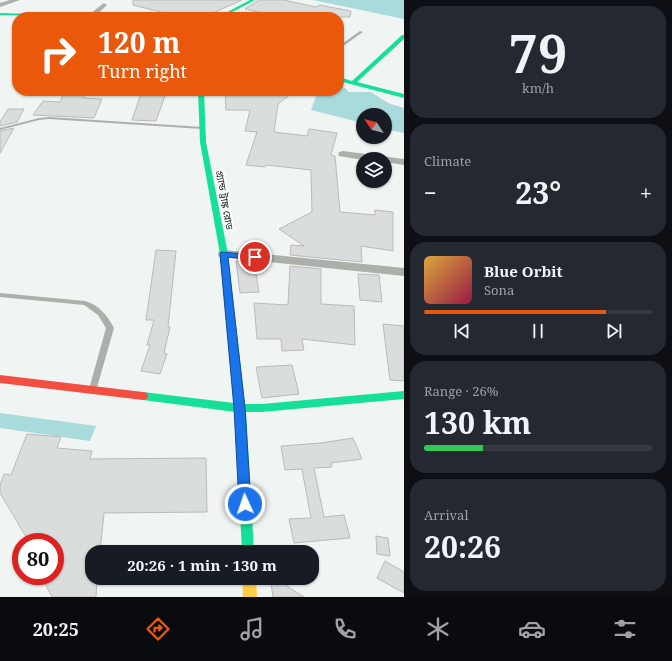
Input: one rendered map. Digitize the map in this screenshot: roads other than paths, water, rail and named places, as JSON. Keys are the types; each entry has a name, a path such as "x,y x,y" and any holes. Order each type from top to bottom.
{"main road":[{"path":"230,12 253,0"},
{"path":"0,14 12,14"},
{"path":"354,82 404,36"},
{"path":"344,80 404,96"},
{"name":"গ্র্যান্ড ট্রাঙ্ক রোড","path":"201,96 203,142 224,254 240,408 248,545"},
{"path":"0,379 93,389 240,408 262,408 404,395"},
{"path":"249,585 250,597"}],"street":[{"path":"0,5 17,0"},
{"path":"96,12 104,5"},
{"path":"343,154 356,156"},
{"path":"392,161 404,162"},
{"path":"224,254 404,272"}],"lane":[{"path":"344,44 361,32"},
{"path":"0,129 39,119 49,118 202,128"},
{"path":"0,295 85,303 96,308 104,317 110,328 93,389"}],"water":[{"path":"313,0 404,0 404,19"},
{"path":"344,87 349,92 371,92 388,103 404,108 404,133 392,130 392,108 356,108 356,121 311,110 316,96 344,96"},
{"path":"0,413 96,426 90,441 0,428"}]}
